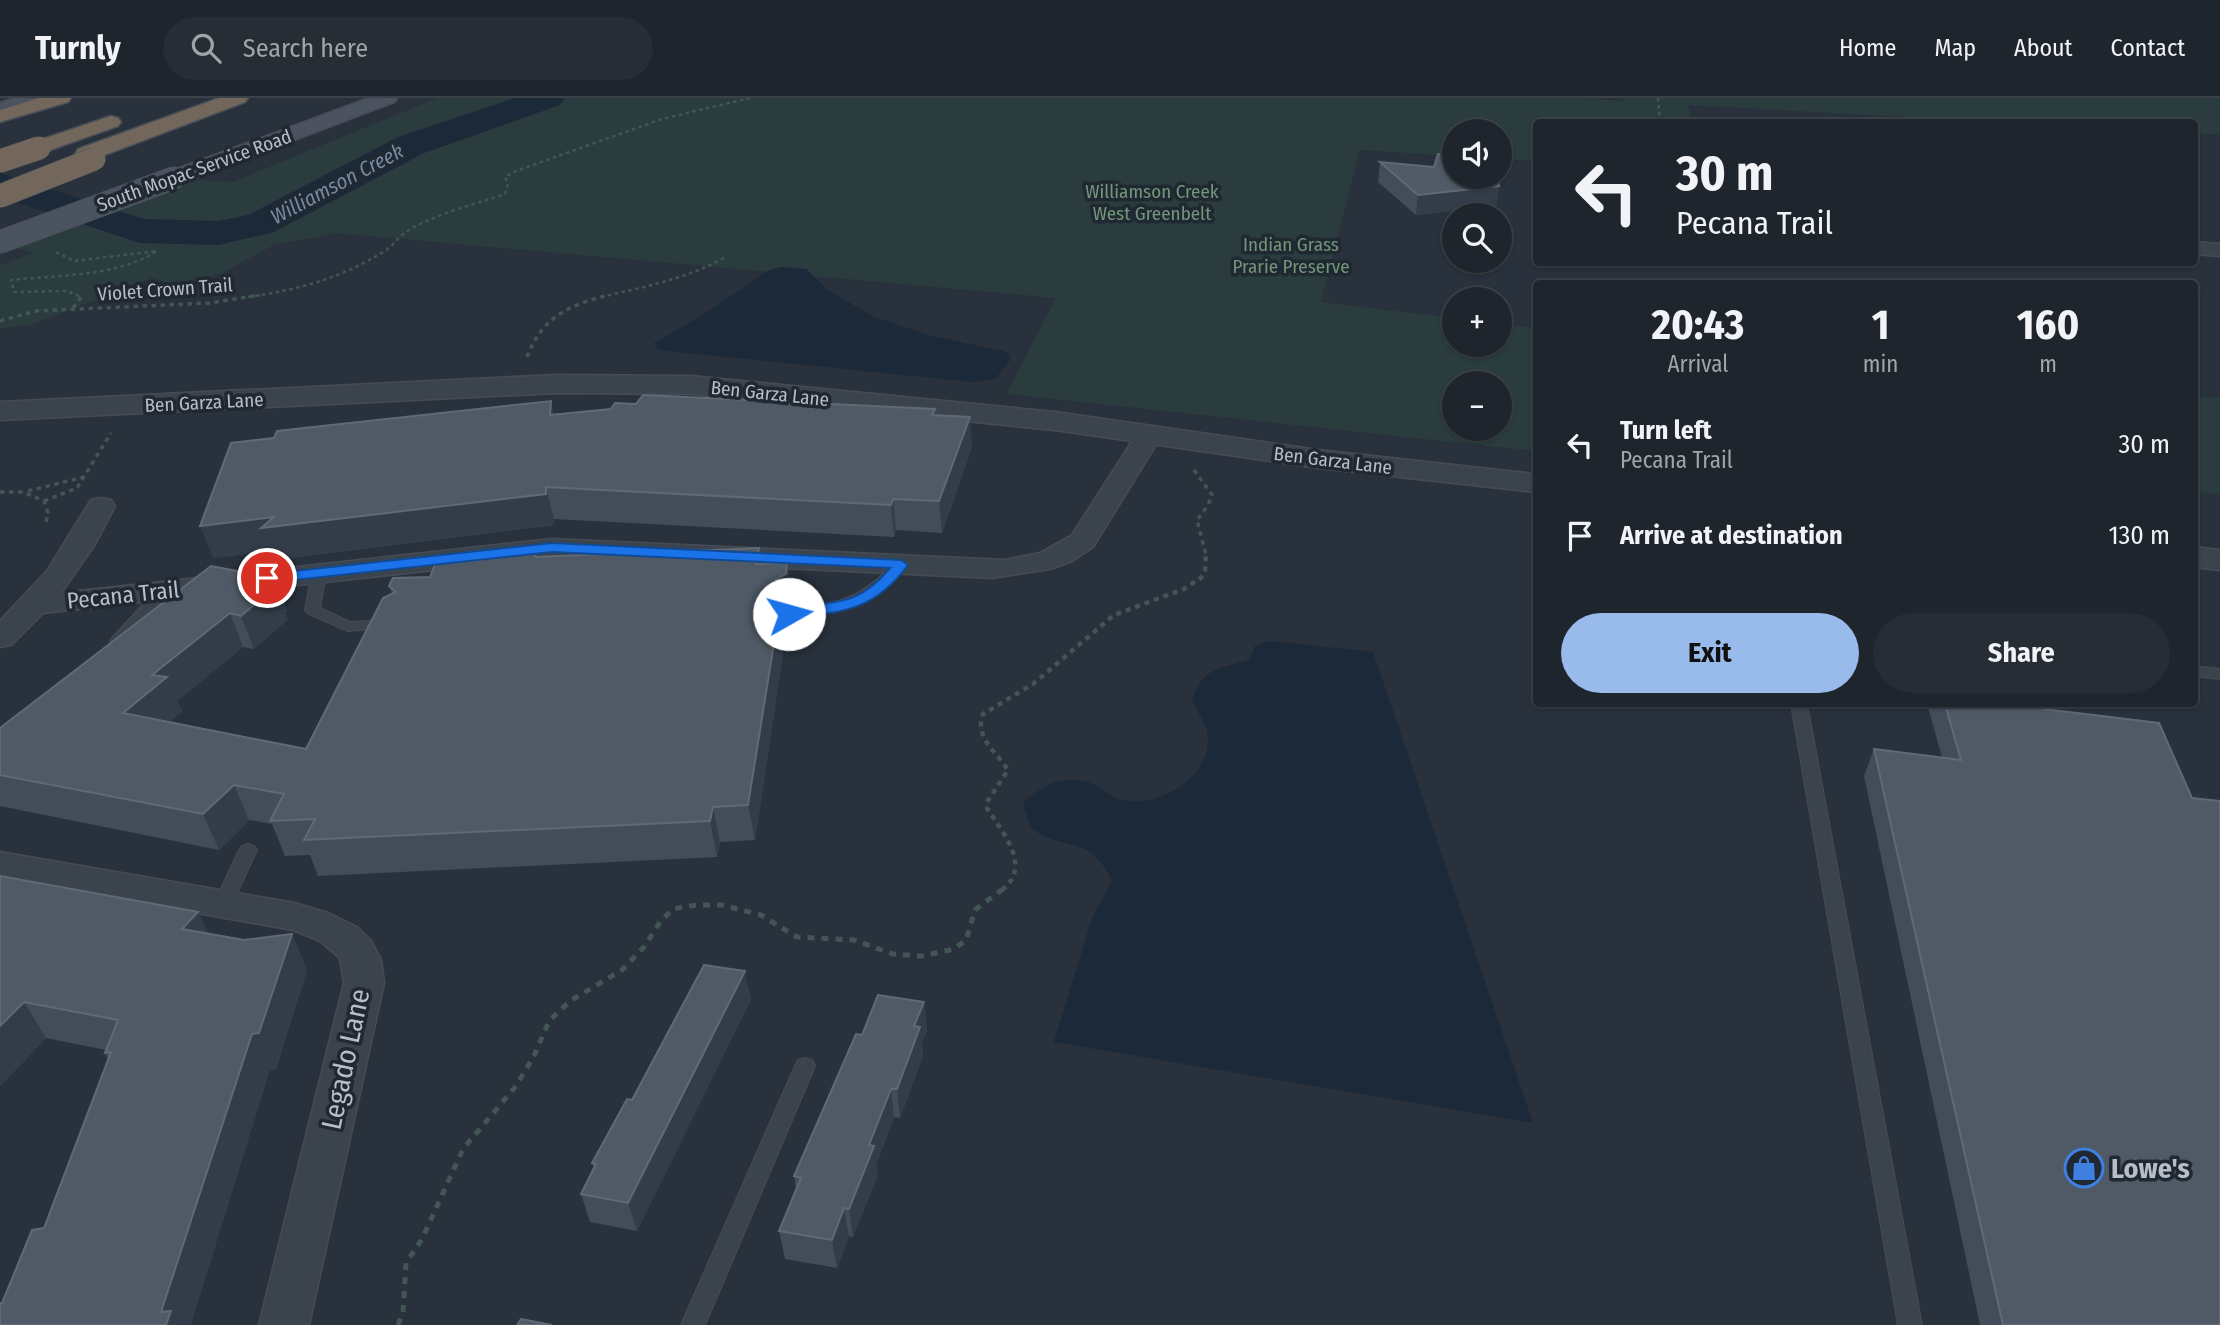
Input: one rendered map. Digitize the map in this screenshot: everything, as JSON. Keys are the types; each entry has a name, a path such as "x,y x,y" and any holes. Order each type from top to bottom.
{"highway":[{"path":"0,116 61,98"},
{"path":"0,184 153,136 203,111 238,98"},
{"path":"0,162 128,116"},
{"path":"0,196 90,156"}],"main road":[{"path":"0,110 32,98"},
{"name":"South Mopac Service Road","path":"0,242 387,98"}],"street":[{"path":"2198,248 2220,250"},
{"name":"Ben Garza Lane","path":"0,411 620,382 691,385 1055,421 1318,459 1533,483"},
{"name":"Pecana Trail","path":"37,605 552,548 901,565 1028,568 1069,552 1083,541 1149,435"},
{"path":"0,638 37,605 62,576 83,543 101,506"},
{"path":"2198,557 2220,560"},
{"name":"Legado Lane","path":"0,865 295,916 323,926 345,939 360,957 364,983 284,1325"}],"lane":[{"path":"789,614 845,607 881,588 901,565"},
{"path":"319,572 312,610 348,627 397,624"},
{"path":"108,648 135,624 164,590"},
{"path":"2198,671 2220,674"},
{"path":"1800,707 1910,1325"},
{"path":"223,904 248,850"},
{"path":"693,1325 805,1066"}],"path":[{"name":"Violet Crown Trail","path":"0,321 36,311 209,303 294,290 352,271 390,248 406,231 434,218 505,194 508,184 505,177 516,171 662,119 750,98"},
{"path":"1658,98 1660,119"},
{"name":"Violet Crown Trail","path":"52,249 61,257 74,261 157,251 141,262 122,266 11,280 14,292 66,291 81,297 72,308"},
{"path":"527,359 538,332 576,306 597,298 683,279 702,272 723,258"},
{"path":"23,492 44,501 77,488 117,424"},
{"path":"398,1325 402,1313 406,1263 422,1239 463,1149 516,1086 534,1056 549,1021 570,1001 622,971 673,909 696,905 722,905 761,915 797,937 854,940 893,954 921,956 954,949 966,940 975,910 1009,885 1015,873 1015,853 987,808 986,801 1004,781 1008,770 979,732 979,722 983,714 1033,684 1114,614 1126,607 1191,585 1203,577 1207,566 1206,552 1197,520 1213,500 1213,493 1189,465"},
{"path":"0,492 23,492 84,477"},
{"path":"44,501 48,513 46,522"}],"green space":[{"name":"Williamson Creek West Greenbelt","path":"437,98 1586,98 1623,101 1623,98 2220,98 2220,135 2198,133 2198,119 1944,119 1688,105 1691,119 1533,119 1533,161 1512,160 1512,119 1442,119 1442,155 1360,150 1321,302 1442,317 1442,357 1512,357 1512,325 1533,328 1533,451 1443,441 1512,441 1512,371 1442,371 1442,441 1006,394 1056,298 337,233 274,245 224,272 179,286 152,278 34,324 0,329 0,265 33,253 0,243 174,178 233,182"},
{"path":"2198,396 2220,398 2220,494 2198,492"}],"water":[{"path":"781,267 806,269 828,290 872,316 932,336 1003,351 1010,355 1009,362 995,379 972,382 658,350 654,343 695,320 769,270"},
{"path":"1269,641 1373,652 1533,1123 1054,1042 1092,918 1112,881 1104,866 1085,849 1054,840 1030,827 1023,803 1045,787 1064,780 1089,782 1113,796 1129,801 1158,798 1185,783 1204,760 1208,746 1206,727 1192,702 1196,690 1207,675 1250,659 1255,646"}],"building":[{"path":"1438,154 1442,154 1442,189 1472,189 1418,195 1380,162 1434,167"},
{"path":"643,395 935,409 932,415 970,417 939,501 893,499 891,505 546,487 546,494 261,528 274,517 200,526 231,443 274,438 277,431 551,401 550,415 611,409 615,403 636,404"},
{"path":"538,548 535,557 759,548 756,564 787,563 786,574 775,580 783,587 748,805 713,807 710,821 304,840 315,819 270,821 284,794 234,785 203,814 0,775 0,728 211,566 274,578 266,585 275,587 241,616 230,613 152,675 167,677 123,713 306,749 383,598 396,592 389,586 393,578 430,577 436,562 482,560 486,550"},
{"name":"Lowe's","path":"1946,707 2043,707 2159,723 2192,798 2220,801 2220,1325 2003,1325 1874,749 1961,760"},
{"path":"0,876 198,912 182,929 244,940 292,934 259,1033 252,1034 161,1312 171,1311 166,1325 0,1325 0,1303 32,1230 44,1228 111,1052 105,1053 118,1020 24,1002 0,1026"},
{"path":"704,965 745,971 628,1203 581,1194 596,1164 592,1163 627,1099 632,1100"},
{"path":"878,995 924,1002 914,1026 920,1027 897,1089 891,1089 869,1145 874,1146 849,1209 844,1208 832,1240 779,1231 801,1178 794,1176 856,1034 862,1035"},
{"path":"521,1319 552,1325 517,1325"}],"waterway":[{"name":"Williamson Creek","path":"0,184 140,231 218,233 260,224 411,145 548,98"}],"place":[{"name":"Lowe's","path":"2084,1168"}],"route":[{"path":"267,578 522,549 552,548 901,565 881,588 845,607 789,614"}],"park label":[{"name":"Indian Grass Prarie Preserve","path":"1291,255"}]}
